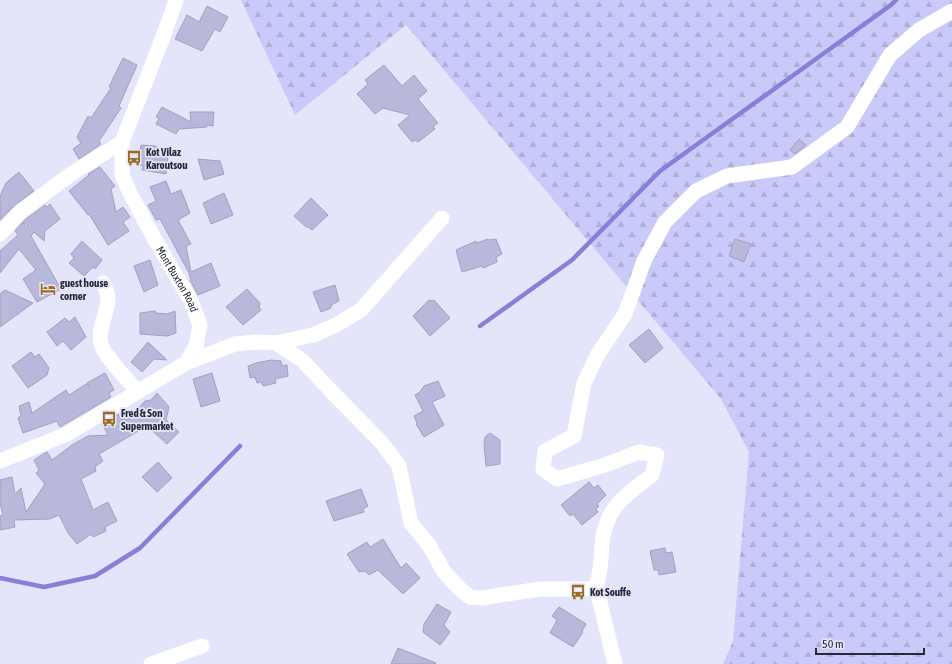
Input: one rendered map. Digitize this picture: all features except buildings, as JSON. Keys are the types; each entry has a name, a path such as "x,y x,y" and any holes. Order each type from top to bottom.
{"street":[{"name":"Mont Buxton Road","path":"176,0 122,142 122,175 155,240 191,301 200,326 196,346 186,363"},
{"path":"616,664 596,586 599,579 602,534 609,516 627,494 652,475 657,455 639,452 605,465 557,479 543,469 545,451 574,436 584,383 598,354 625,314 644,261 665,222 696,191 727,176 792,167 847,127 890,55 919,30 952,11"},
{"path":"0,234 20,212 71,174 122,142"},
{"path":"0,462 66,434 186,363 235,344 256,342 276,343 313,335 336,325 361,310 442,218"},
{"path":"103,283 108,296 106,313 101,329 101,343 106,354 137,391"},
{"path":"276,343 302,360 381,442 399,466 411,523 429,545 444,572 470,597 482,598 540,589 588,589 596,586"},
{"path":"151,664 202,646"}],"green space":[{"path":"241,0 952,0 952,664 723,664 733,641 749,452 721,399 406,25 295,115"}],"waterway":[{"path":"480,326 572,260 660,171 896,0"},
{"path":"0,578 44,587 95,576 140,548 240,446"}],"place":[{"name":"Kot Vilaz Karoutsou","path":"134,158"},
{"name":"guest house corner","path":"48,289"},
{"name":"Fred & Son Supermarket","path":"109,419"},
{"name":"Kot Souffe","path":"578,592"}]}
